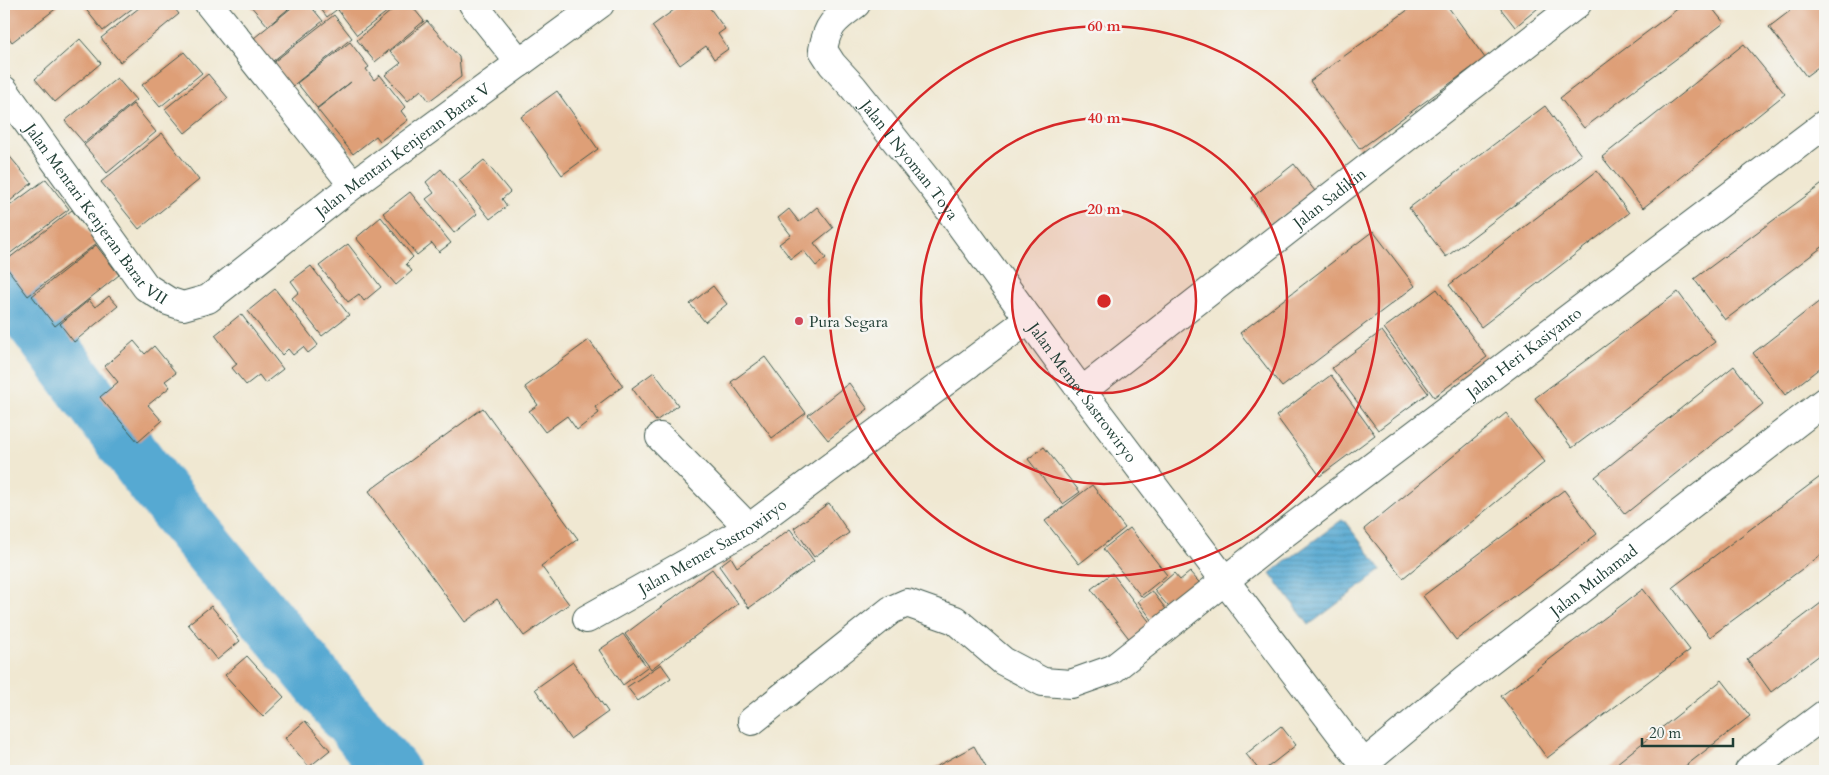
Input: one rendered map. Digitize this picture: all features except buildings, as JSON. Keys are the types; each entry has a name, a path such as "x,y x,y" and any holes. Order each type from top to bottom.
{"street":[{"path":"209,4 353,185"},
{"path":"473,4 520,63"},
{"name":"Jalan Mentari Kenjeran Barat V","path":"208,299 353,185 600,4"},
{"name":"Jalan I Nyoman Toya","path":"856,4 836,19 825,34 823,50 832,64 935,190 1029,319"},
{"name":"Jalan Sadikin","path":"1082,391 1577,4"},
{"name":"Jalan Mentari Kenjeran Barat VII","path":"4,90 146,287 168,302 183,306 208,299"},
{"name":"Jalan Heri Kasiyanto","path":"752,721 890,610 908,602 954,620 1003,660 1044,682 1071,684 1113,669 1224,581 1825,124"},
{"name":"Jalan Memet Sastrowiryo","path":"587,619 749,528 1029,319 1366,768"},
{"name":"Jalan Muhamad","path":"1366,768 1475,672 1825,401"},
{"path":"660,437 749,528"},
{"path":"1749,771 1825,714"}],"water":[{"path":"1343,519 1382,570 1309,625 1270,573"}],"waterway":[{"path":"4,283 153,482 392,771"}],"place":[{"name":"Pura Segara","path":"799,321"}]}
